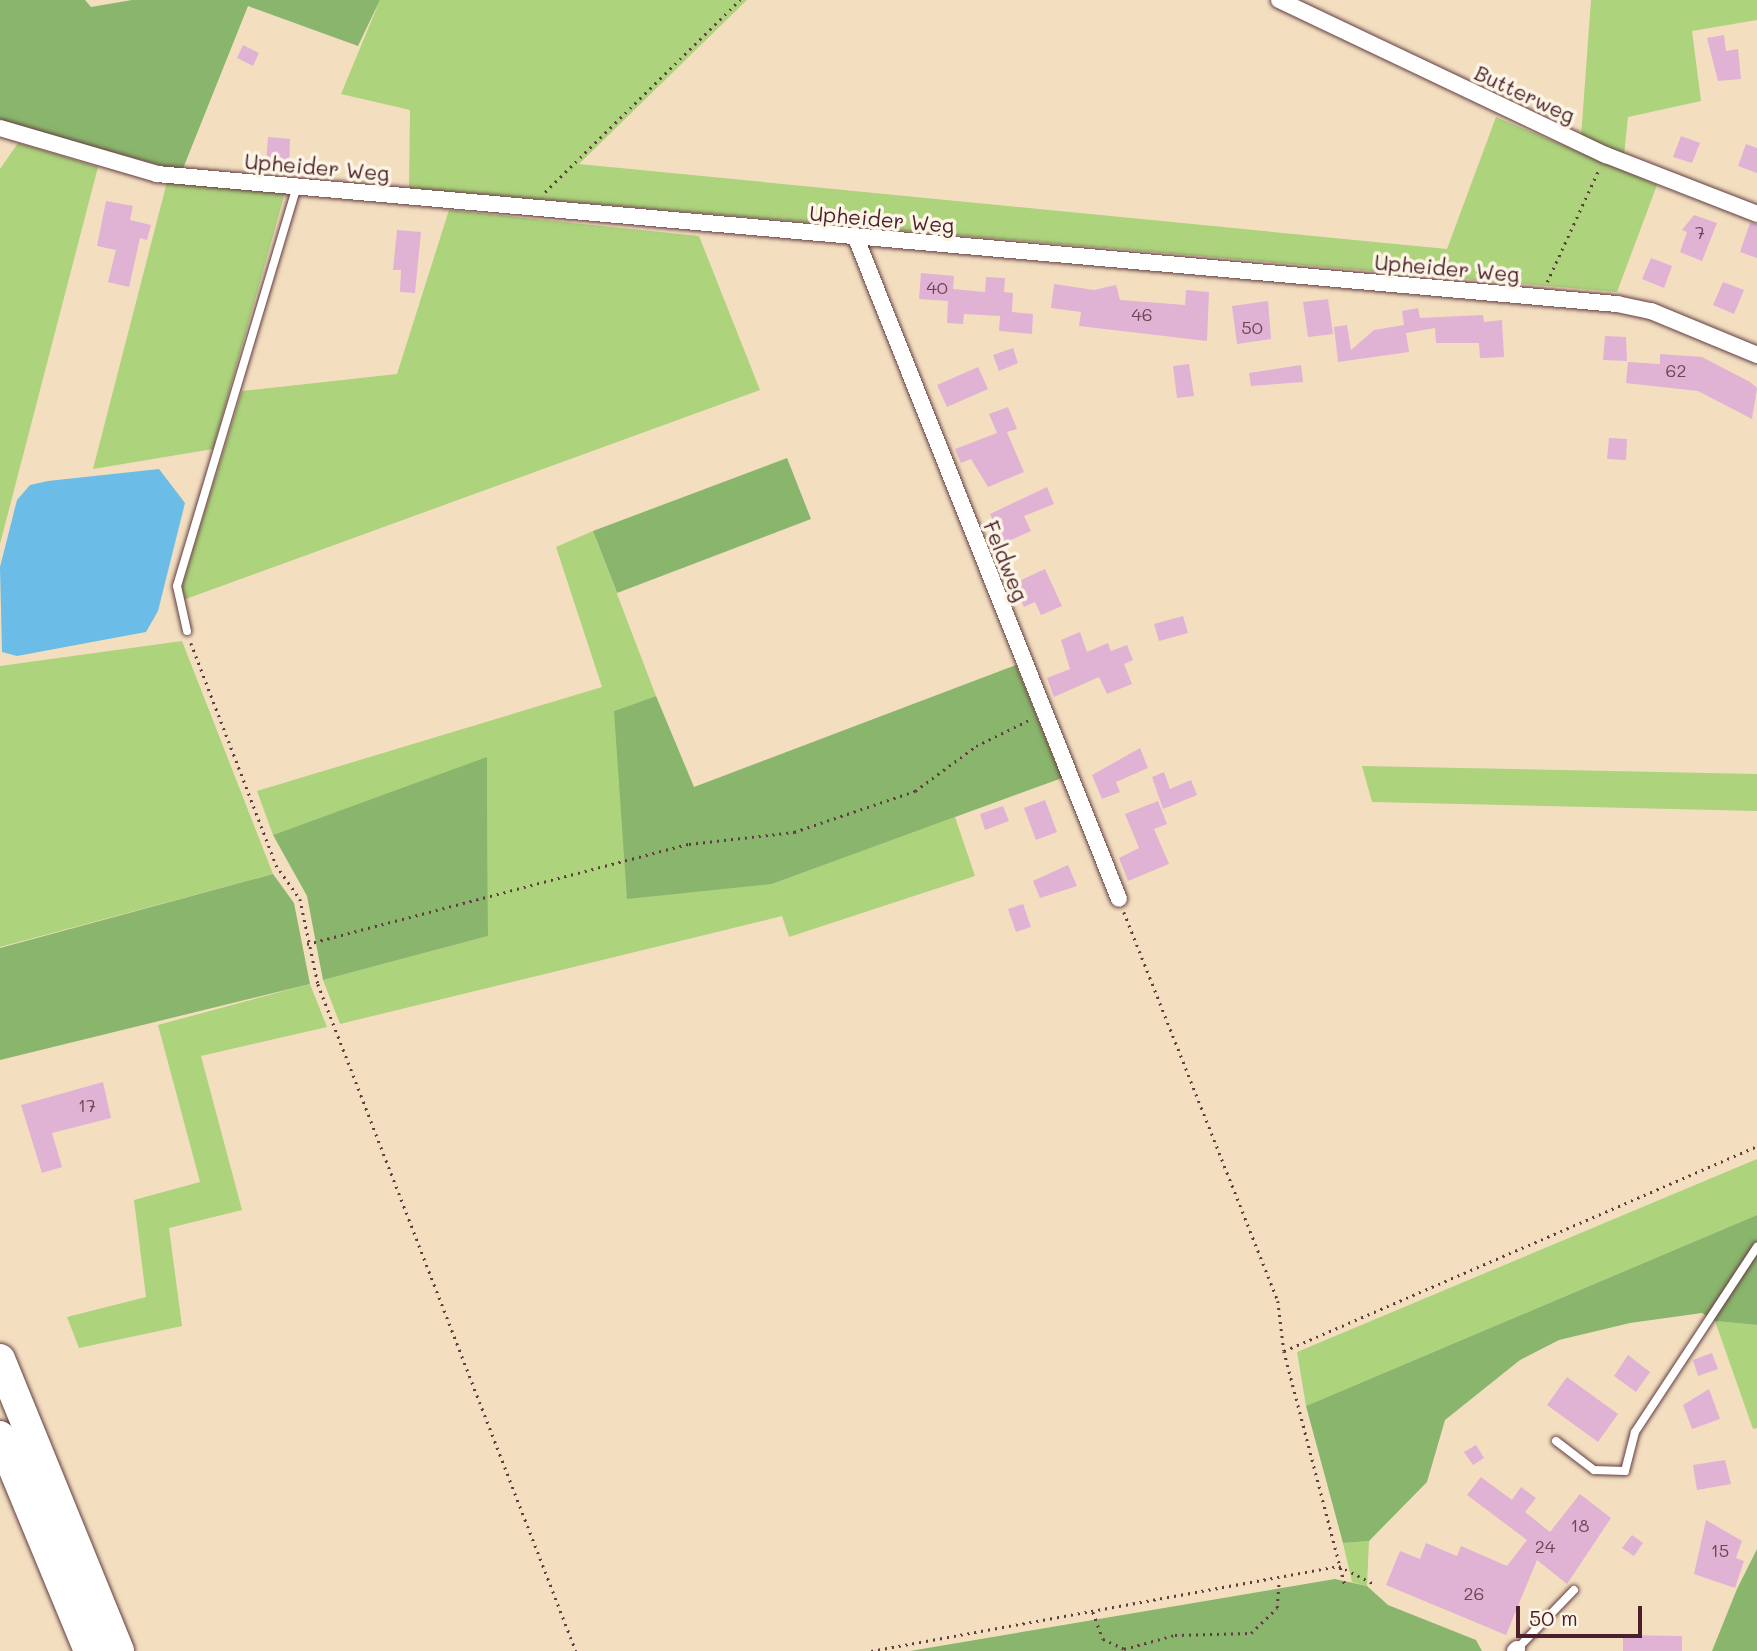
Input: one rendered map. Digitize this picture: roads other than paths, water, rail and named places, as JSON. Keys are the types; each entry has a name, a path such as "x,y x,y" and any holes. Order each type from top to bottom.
{"highway":[{"path":"0,1359 119,1651"},
{"path":"0,1436 89,1651"}],"street":[{"name":"Butterweg","path":"1279,0 1606,155 1757,214"},
{"name":"Upheider Weg","path":"0,128 157,174 1542,298 1651,311 1757,355"},
{"name":"Feldweg","path":"856,238 1119,900"}],"lane":[{"path":"187,631 177,586 297,186"},
{"path":"1556,1441 1594,1470 1625,1471 1634,1432 1757,1247"},
{"path":"1516,1650 1574,1590"}],"water":[{"path":"159,469 185,503 158,611 146,632 17,656 2,652 0,567 17,500 30,485 48,481"}]}
